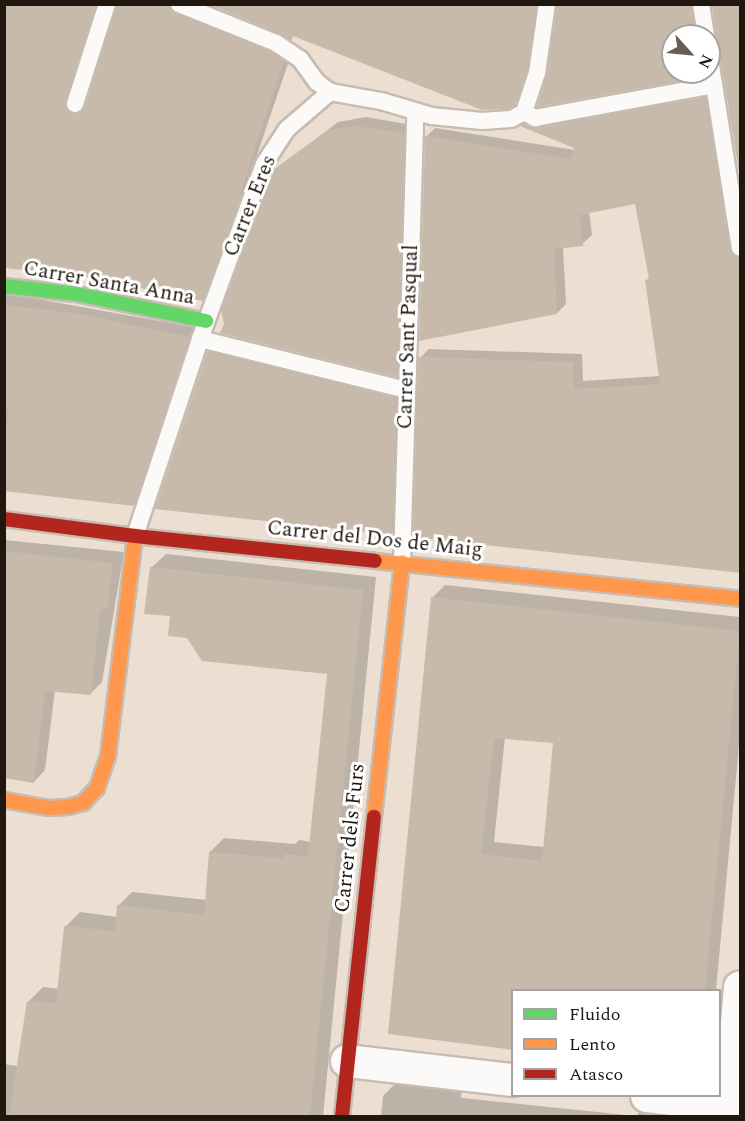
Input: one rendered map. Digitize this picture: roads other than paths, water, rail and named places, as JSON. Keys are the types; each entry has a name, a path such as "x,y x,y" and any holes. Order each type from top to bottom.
{"street":[{"name":"Carrer Santa Anna","path":"4,286 87,296 206,321"},
{"name":"Carrer del Dos de Maig","path":"4,519 135,536 741,599"},
{"path":"4,800 49,808 68,807 83,803 97,788 108,756 135,536"},
{"name":"Carrer dels Furs","path":"342,1116 402,563"},
{"path":"659,1097 733,1109 741,987"},
{"path":"347,1061 511,1080"}],"lane":[{"path":"75,104 107,4"},
{"path":"179,4 284,47 300,59 317,82 330,92 381,101 415,112 458,119 518,116 535,118 714,85 741,248"},
{"path":"518,116 537,73 547,4"},
{"path":"701,4 704,24"},
{"name":"Carrer Eres","path":"135,536 206,321 248,205 272,150 301,114 330,92"},
{"name":"Carrer Sant Pasqual","path":"402,563 415,112"},
{"path":"200,339 406,390"}]}
